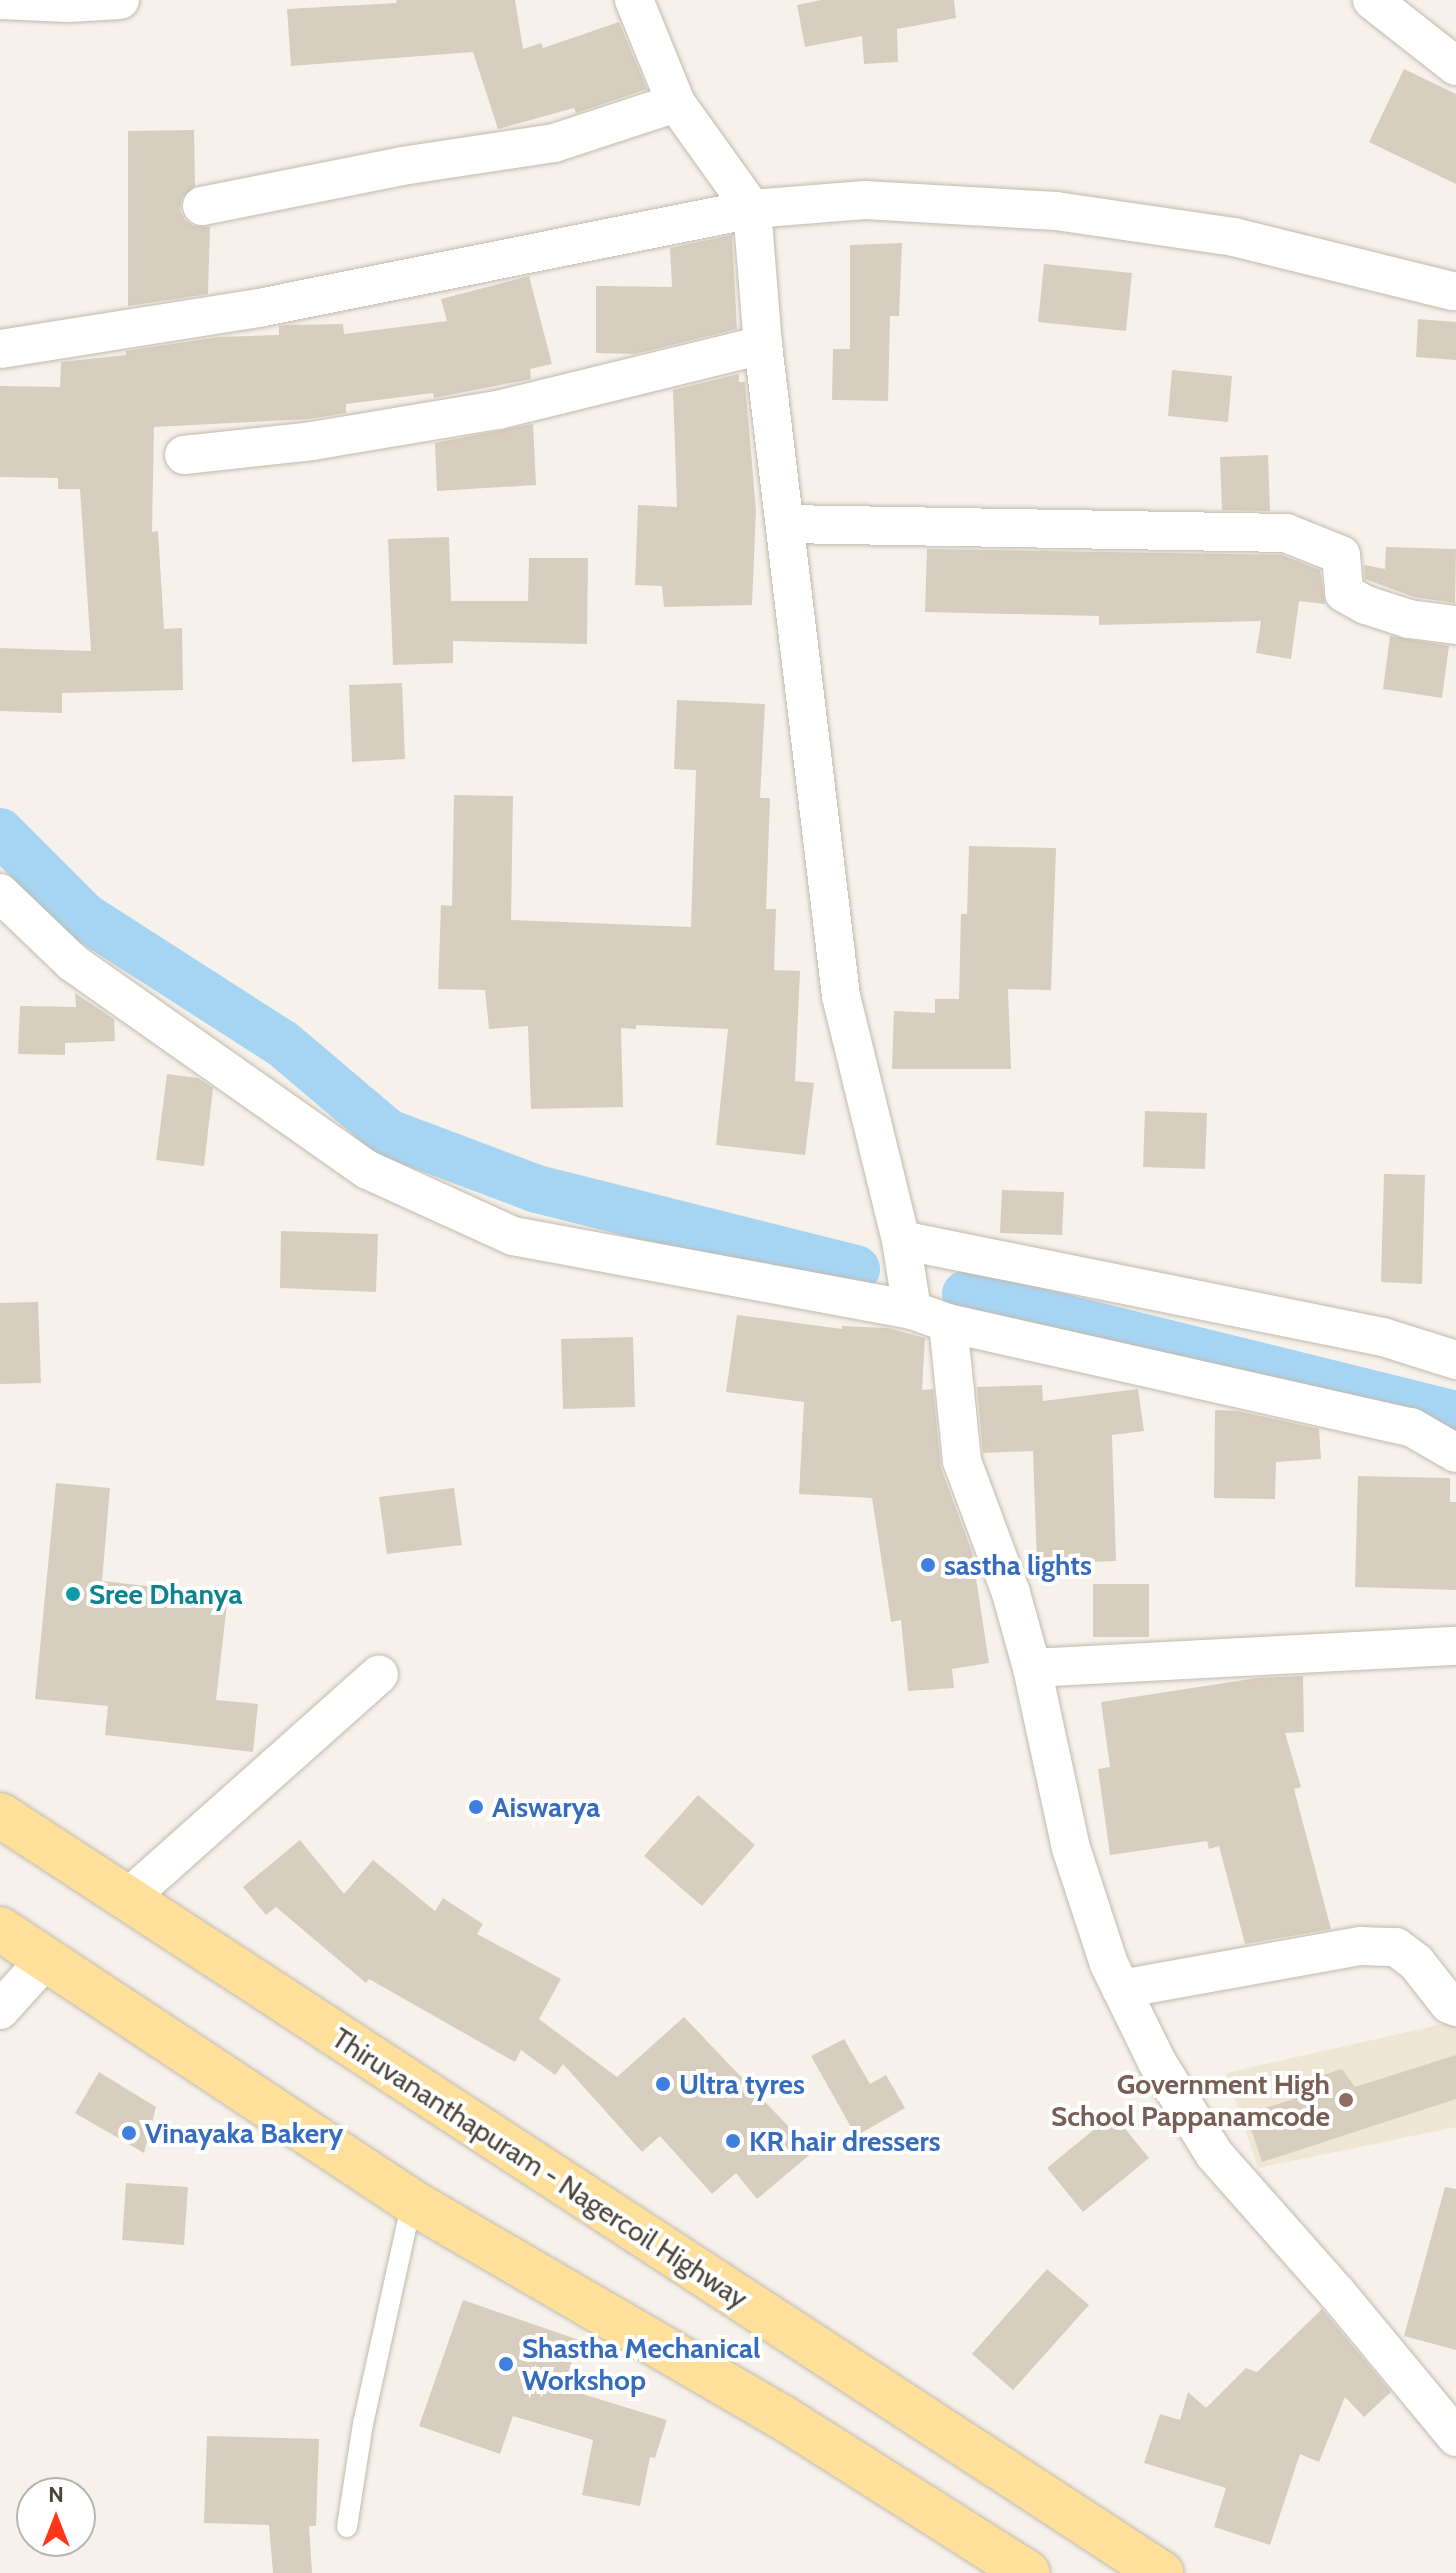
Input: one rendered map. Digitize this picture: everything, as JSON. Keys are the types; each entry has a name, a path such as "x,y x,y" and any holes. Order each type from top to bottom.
{"main road":[{"name":"Thiruvananthapuram - Nagercoil Highway","path":"0,1815 1161,2573"},
{"path":"0,1929 412,2202 782,2417 1028,2573"}],"street":[{"path":"0,0 68,3 120,0"},
{"path":"634,0 676,103 752,209 763,345 786,524 815,806 841,996 901,1240 912,1310"},
{"path":"1372,0 1456,66"},
{"path":"202,206 402,166 554,143 676,103"},
{"path":"0,349 259,308 752,209 865,200 1056,211 1234,237 1453,291"},
{"path":"184,455 312,441 498,410 763,345"},
{"path":"786,524 1286,533 1341,555 1344,593 1366,605 1409,619 1456,625"},
{"path":"0,893 73,963 368,1170 513,1236 912,1310 948,1323 1411,1427 1456,1453"},
{"path":"901,1240 1383,1337 1456,1360"},
{"path":"948,1323 962,1461 1011,1593 1032,1668 1071,1848 1109,1964 1157,2062 1214,2154 1337,2293 1456,2437"},
{"path":"1032,1668 1456,1646"},
{"path":"128,1898 379,1674"},
{"path":"1121,1989 1361,1946 1396,1947 1416,1962 1449,2004 1456,2007"},
{"path":"0,2010 46,1959"}],"lane":[{"path":"347,2527 363,2424 412,2202"}],"shaded area":[{"name":"Government High School Pappanamcode","path":"1456,2021 1456,2127 1258,2168 1226,2073"}],"building":[{"path":"396,0 515,0 523,49 541,43 543,48 619,22 647,89 576,113 574,108 498,129 473,52 291,66 287,9 397,3"},
{"path":"821,0 954,0 956,18 897,29 898,62 864,64 862,36 805,47 797,5"},
{"path":"1404,69 1456,94 1456,184 1369,142"},
{"path":"194,130 195,186 182,198 180,210 185,220 194,226 210,227 208,294 128,306 128,131"},
{"path":"732,235 737,329 635,354 596,353 596,286 672,287 670,248"},
{"path":"902,243 899,316 890,316 888,401 832,400 833,349 850,349 850,245"},
{"path":"1044,264 1132,273 1126,331 1038,322"},
{"path":"529,276 552,364 530,369 531,379 434,398 433,393 346,404 346,413 309,419 154,427 152,532 158,531 164,629 182,628 183,690 62,693 62,713 0,711 0,648 91,651 80,489 58,489 58,478 0,477 0,386 60,387 61,362 126,355 126,351 219,337 279,335 279,326 343,324 344,334 447,321 441,299"},
{"path":"1418,319 1456,322 1456,360 1416,357"},
{"path":"1172,370 1232,376 1228,422 1168,416"},
{"path":"739,374 739,382 745,382 756,510 752,605 664,607 662,586 635,585 638,505 677,507 673,390"},
{"path":"533,424 536,485 437,491 435,443"},
{"path":"1268,455 1270,511 1222,510 1220,457"},
{"path":"449,537 451,601 528,601 529,558 588,558 587,644 453,641 453,663 393,665 388,539"},
{"path":"1386,547 1456,549 1455,603 1414,597 1365,579 1364,565 1385,569"},
{"path":"927,549 1282,555 1320,570 1325,604 1299,601 1291,659 1256,653 1261,621 1099,625 1099,616 925,612"},
{"path":"1390,636 1449,646 1442,698 1383,689"},
{"path":"402,683 405,759 352,762 349,685"},
{"path":"677,700 765,704 760,798 770,798 766,909 776,909 774,970 800,971 795,1081 814,1083 805,1155 716,1145 728,1029 636,1025 636,1029 621,1028 623,1107 531,1109 528,1026 489,1029 485,990 438,989 441,905 452,906 454,795 513,796 511,920 691,927 696,770 674,769"},
{"path":"969,846 1056,848 1051,990 1008,989 1011,1069 892,1069 894,1011 935,1013 935,999 959,999 961,914 967,914"},
{"path":"75,993 114,1019 115,1041 65,1043 65,1055 18,1054 20,1006 76,1007"},
{"path":"167,1074 198,1078 213,1088 204,1166 156,1160"},
{"path":"1145,1111 1207,1113 1205,1169 1143,1167"},
{"path":"1384,1174 1425,1175 1422,1284 1381,1282"},
{"path":"1002,1190 1064,1192 1062,1235 1000,1233"},
{"path":"281,1231 378,1234 376,1292 280,1288"},
{"path":"38,1302 41,1383 0,1384 0,1303"},
{"path":"737,1315 842,1329 842,1326 888,1328 925,1338 922,1390 933,1389 941,1468 972,1552 989,1663 952,1669 954,1688 908,1691 901,1620 891,1622 872,1498 799,1494 804,1402 726,1392"},
{"path":"633,1337 635,1407 563,1409 561,1339"},
{"path":"1042,1385 1043,1401 1138,1389 1144,1431 1112,1435 1116,1561 1037,1564 1033,1451 983,1453 977,1387"},
{"path":"1215,1410 1238,1411 1319,1429 1321,1459 1276,1462 1275,1499 1214,1498"},
{"path":"1358,1476 1450,1478 1450,1502 1456,1502 1456,1590 1355,1587"},
{"path":"56,1483 110,1488 102,1581 228,1595 216,1700 258,1704 253,1752 105,1735 108,1706 35,1699"},
{"path":"454,1488 462,1545 387,1554 379,1497"},
{"path":"1093,1584 1149,1584 1149,1637 1093,1637"},
{"path":"1303,1676 1304,1732 1285,1733 1301,1787 1294,1789 1331,1929 1245,1944 1219,1846 1209,1849 1207,1841 1110,1855 1098,1769 1110,1767 1101,1702 1257,1678"},
{"path":"698,1795 755,1845 702,1906 644,1856"},
{"path":"300,1840 344,1894 373,1860 435,1911 443,1898 483,1924 477,1934 561,1979 539,2019 617,2077 684,2017 813,2152 757,2199 736,2173 712,2194 660,2136 642,2152 563,2064 555,2075 521,2050 515,2062 369,1979 366,1983 276,1907 266,1915 243,1887"},
{"path":"844,2039 870,2084 886,2075 905,2108 856,2136 811,2056"},
{"path":"1456,2055 1456,2099 1262,2162 1246,2114 1309,2094 1305,2081 1342,2069 1355,2087"},
{"name":"Vinayaka Bakery","path":"99,2072 156,2107 144,2153 75,2113"},
{"path":"1113,2114 1149,2158 1083,2212 1047,2168"},
{"path":"126,2183 188,2187 184,2245 122,2240"},
{"path":"1445,2187 1456,2189 1456,2350 1404,2336"},
{"path":"1047,2269 1089,2305 1013,2390 972,2354"},
{"name":"Shastha Mechanical Workshop","path":"463,2300 579,2340 563,2388 667,2420 655,2458 650,2457 640,2506 582,2495 593,2440 513,2416 500,2454 419,2426"},
{"path":"1322,2309 1391,2392 1364,2417 1345,2397 1319,2462 1300,2454 1270,2545 1214,2527 1226,2488 1144,2463 1160,2414 1180,2420 1188,2392 1206,2408 1246,2368 1257,2372"},
{"path":"207,2436 319,2439 316,2526 309,2526 312,2573 273,2573 269,2525 204,2523"}],"waterway":[{"path":"0,832 85,917 283,1044 388,1133 537,1189 856,1269"},
{"path":"966,1294 1456,1415"}],"place":[{"name":"sastha lights","path":"928,1565"},
{"name":"Sree Dhanya","path":"73,1594"},
{"name":"Aiswarya","path":"476,1807"},
{"name":"Ultra tyres","path":"663,2084"},
{"name":"Government High School Pappanamcode","path":"1346,2100"},
{"name":"Vinayaka Bakery","path":"129,2133"},
{"name":"KR hair dressers","path":"733,2141"},
{"name":"Shastha Mechanical Workshop","path":"506,2364"}]}
